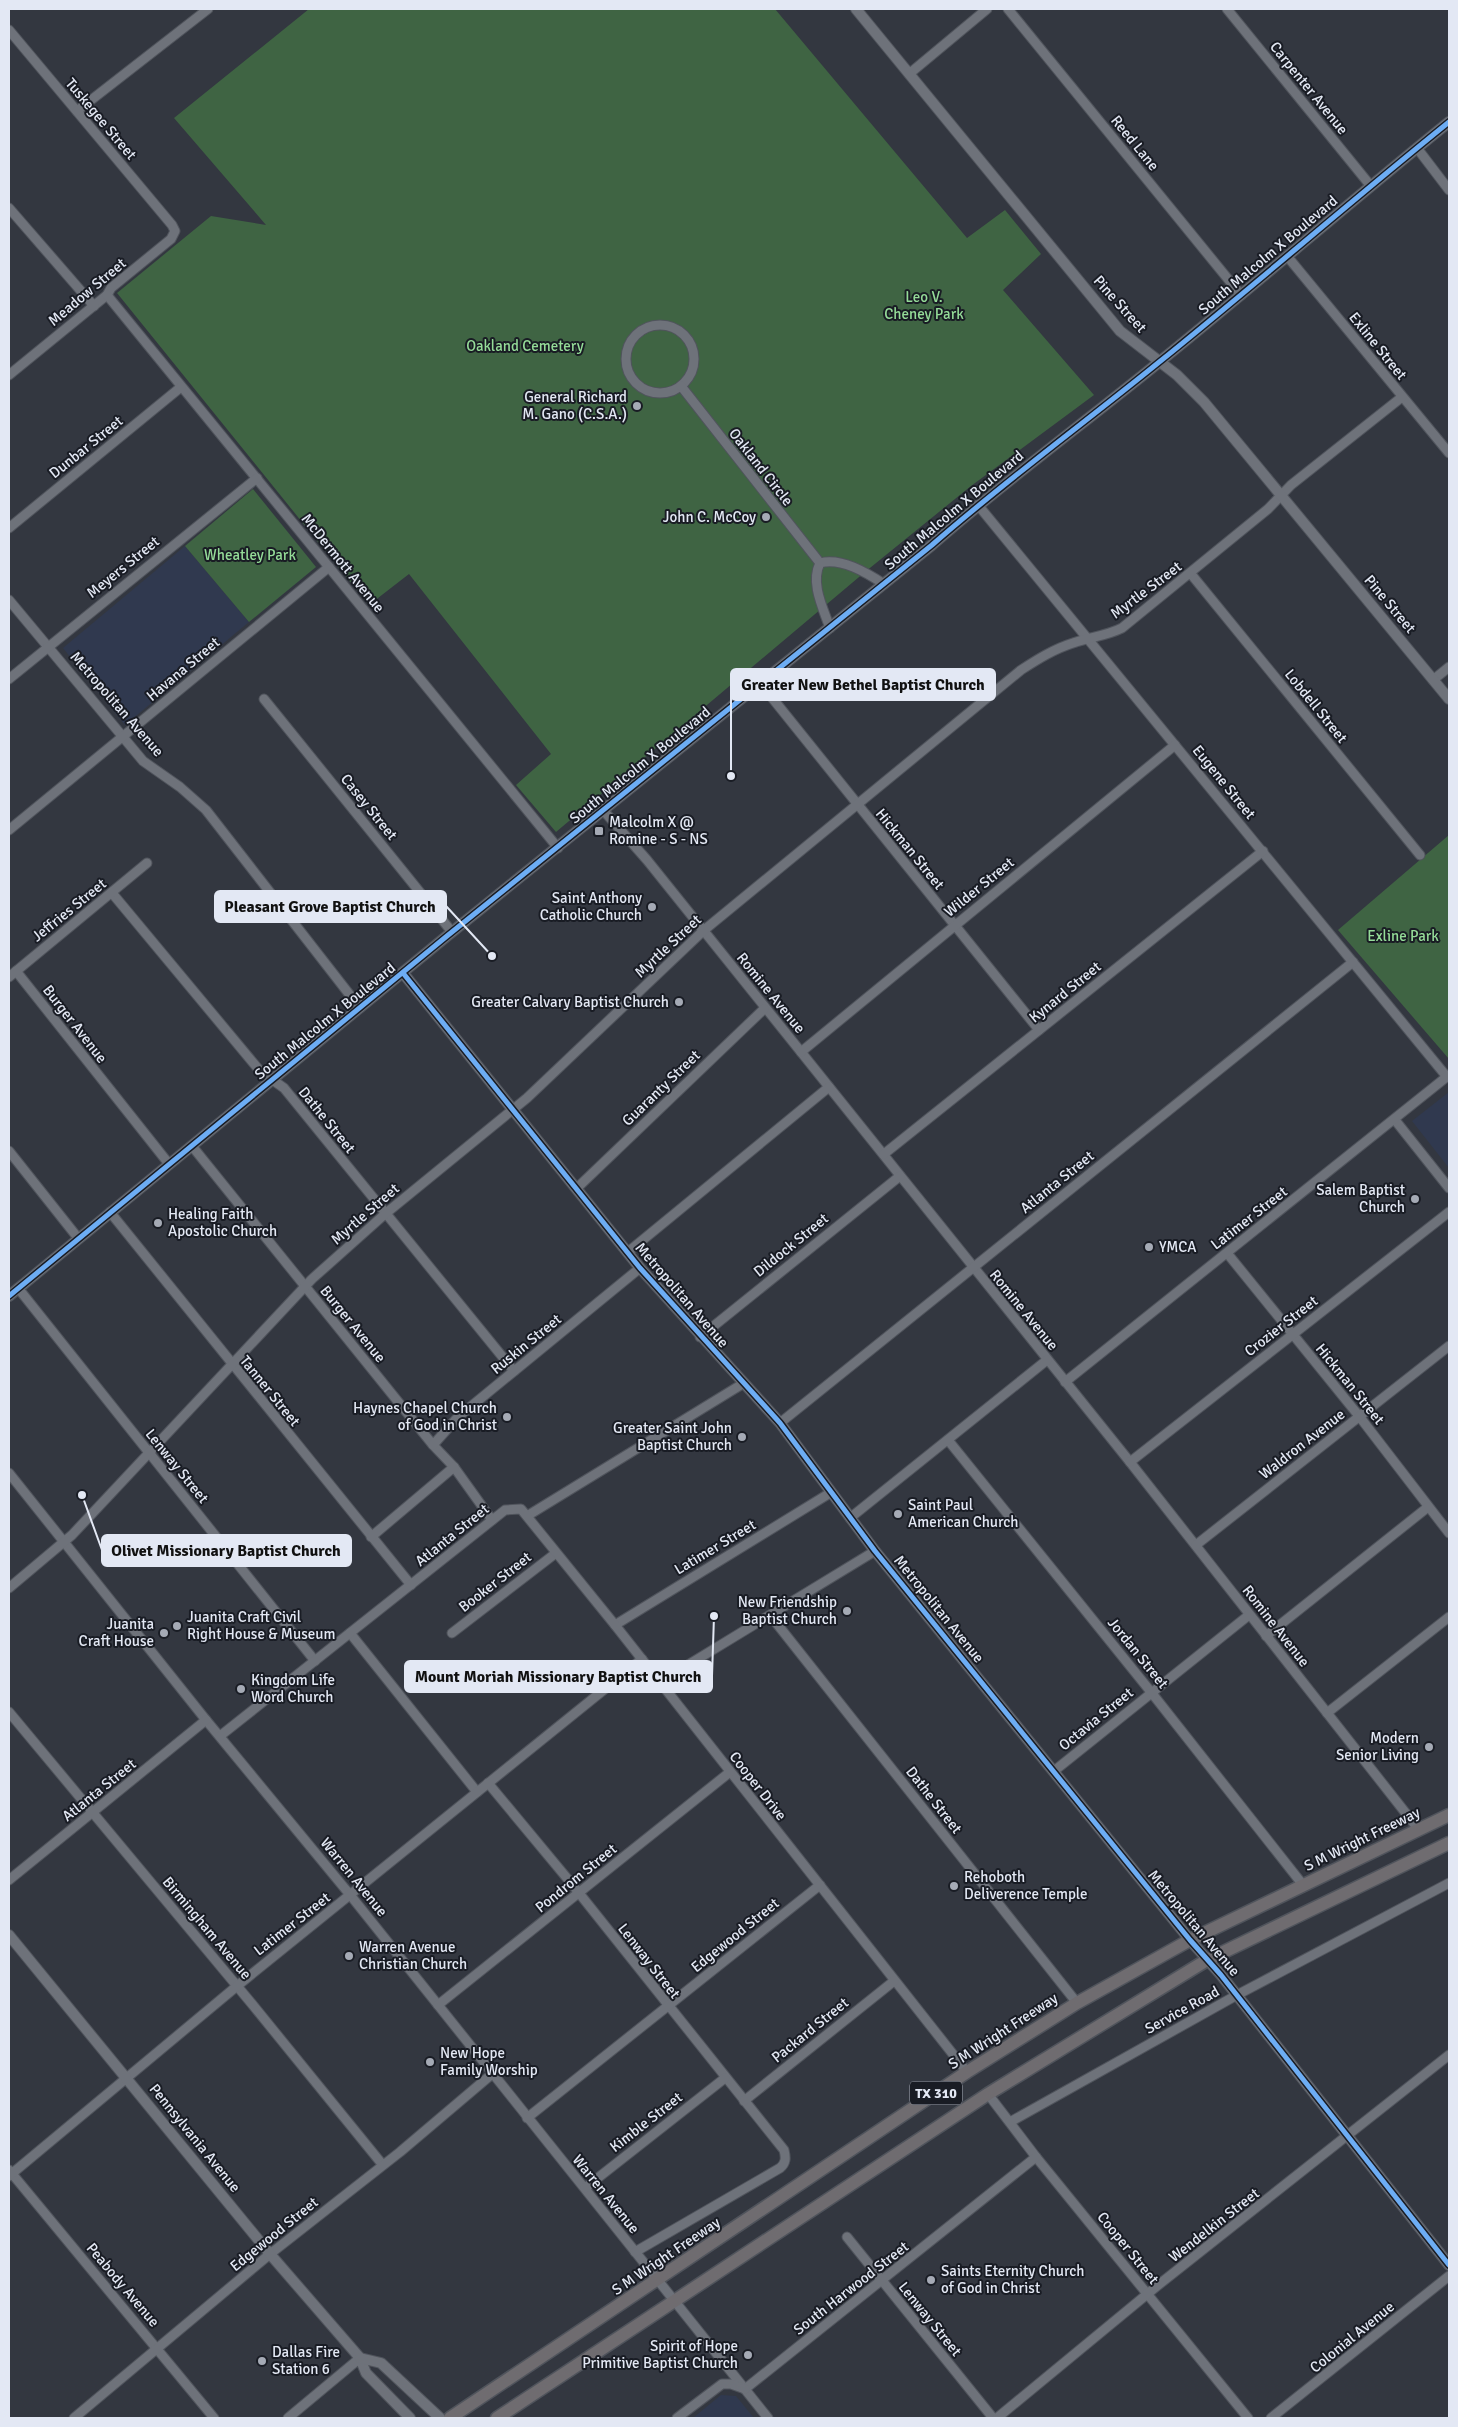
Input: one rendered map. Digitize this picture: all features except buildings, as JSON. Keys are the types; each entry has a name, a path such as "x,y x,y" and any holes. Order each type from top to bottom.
{"main road":[{"name":"S M Wright Freeway","path":"450,2418 658,2281 967,2072 1077,2003 1190,1940 1449,1815"},
{"name":"TX 310","path":"497,2418 676,2302 988,2094 1208,1960 1449,1843"}],"street":[{"path":"77,111 208,9"},
{"name":"Pine Street","path":"856,9 1120,331 1177,375 1204,402 1280,497 1449,700"},
{"path":"909,74 987,9"},
{"name":"Reed Lane","path":"1008,9 1241,295"},
{"name":"Carpenter Avenue","path":"1227,9 1370,186"},
{"name":"Tuskegee Street","path":"9,30 172,224"},
{"name":"South Malcolm X Boulevard","path":"9,1296 452,932 830,628 978,505 1159,362 1449,122"},
{"path":"1417,148 1449,190"},
{"path":"9,208 94,306"},
{"name":"Meadow Street","path":"9,375 172,239 175,231 172,224"},
{"name":"Exline Street","path":"1286,256 1449,453"},
{"name":"McDermott Avenue","path":"107,295 558,848"},
{"path":"656,326 670,327 681,333 688,340 693,352 692,368 681,386 673,391 659,394 643,389 634,382 628,373 626,359 629,346 638,334 656,326"},
{"name":"Oakland Circle","path":"681,386 820,563"},
{"name":"Dunbar Street","path":"9,528 181,387"},
{"name":"Myrtle Street","path":"9,1588 64,1542 149,1454 305,1286 385,1214 514,1109 703,931 1021,670 1047,653 1075,642 1122,628 1190,574 1280,497 1291,485 1402,397"},
{"name":"Meyers Street","path":"9,679 257,478"},
{"name":"Eugene Street","path":"978,505 1448,1076"},
{"path":"830,628 817,586 816,576 820,563 832,561 845,565 865,572 884,584"},
{"name":"Havana Street","path":"9,830 329,567"},
{"name":"Lobdell Street","path":"1190,574 1420,855"},
{"name":"Metropolitan Avenue","path":"9,600 142,760 180,787 206,810 360,1008"},
{"path":"1433,680 1449,667"},
{"name":"Hickman Street","path":"761,684 1039,1030"},
{"name":"Casey Street","path":"264,699 452,932"},
{"name":"Wilder Street","path":"801,1052 1176,745"},
{"name":"Romine Avenue","path":"603,810 647,860 764,1009 884,1154 972,1267 1196,1545 1419,1830"},
{"name":"Kynard Street","path":"884,1154 1263,851"},
{"name":"Jeffries Street","path":"12,974 147,863"},
{"name":"Dathe Street","path":"112,892 260,1071 284,1088 514,1371"},
{"name":"Atlanta Street","path":"780,1423 1353,962"},
{"name":"Metropolitan Avenue","path":"403,973 640,1268 700,1337 780,1423 830,1493 875,1551 1190,1940 1237,1995 1449,2265"},
{"name":"Burger Avenue","path":"12,974 169,1164"},
{"name":"Guaranty Street","path":"577,1188 764,1009"},
{"name":"Latimer Street","path":"1065,1382 1448,1076"},
{"path":"628,1252 829,1088"},
{"path":"1395,1120 1449,1188"},
{"name":"Burger Avenue","path":"192,1146 433,1445 454,1467 492,1520"},
{"path":"9,1151 78,1238"},
{"name":"Dildock Street","path":"700,1337 900,1176"},
{"name":"Tanner Street","path":"110,1212 411,1585"},
{"name":"Crozier Street","path":"1130,1462 1449,1212"},
{"name":"Hickman Street","path":"1226,1253 1359,1416 1449,1533"},
{"name":"Ruskin Street","path":"433,1445 458,1417 640,1268"},
{"name":"Lenway Street","path":"18,1288 315,1661"},
{"name":"Waldron Avenue","path":"1196,1545 1449,1346"},
{"path":"850,1518 1047,1360"},
{"path":"527,1516 744,1383"},
{"name":"Jordan Street","path":"948,1440 1151,1692 1303,1885"},
{"path":"371,1537 454,1467"},
{"name":"Warren Avenue","path":"9,1473 206,1720 351,1896 768,2418"},
{"name":"Latimer Street","path":"615,1625 830,1493"},
{"path":"1266,1636 1428,1507"},
{"name":"Atlanta Street","path":"220,1736 504,1510 521,1509 527,1516"},
{"name":"Cooper Drive","path":"527,1516 967,2072"},
{"path":"660,1682 875,1551"},
{"name":"Booker Street","path":"452,1633 556,1553"},
{"name":"Dathe Street","path":"770,1615 1077,2003"},
{"name":"Octavia Street","path":"1054,1771 1249,1615"},
{"path":"1327,1713 1449,1617"},
{"path":"350,1633 477,1792"},
{"name":"Latimer Street","path":"10,2173 237,1986 351,1896 642,1659"},
{"name":"Birmingham Avenue","path":"9,1712 382,2164"},
{"name":"Atlanta Street","path":"9,1880 206,1720"},
{"name":"Pondrom Street","path":"438,2005 730,1772"},
{"name":"Lenway Street","path":"488,1783 579,1893 667,2006 784,2150 786,2158 780,2168 635,2252"},
{"name":"Service Road","path":"1010,2122 1237,1995 1449,1883"},
{"name":"Edgewood Street","path":"527,2118 820,1885"},
{"name":"Pennsylvania Avenue","path":"9,1935 270,2254 360,2358 366,2373 410,2418"},
{"name":"Packard Street","path":"744,2101 894,1981"},
{"name":"Wendelkin Street","path":"997,2418 1449,2055"},
{"name":"Edgewood Street","path":"74,2418 159,2349 270,2254 492,2074"},
{"name":"Kimble Street","path":"585,2188 725,2078"},
{"name":"Cooper Street","path":"988,2094 1036,2157 1248,2418"},
{"name":"South Harwood Street","path":"745,2389 1036,2157"},
{"name":"Peabody Avenue","path":"10,2173 159,2349 214,2418"},
{"name":"Lenway Street","path":"847,2237 993,2418"},
{"name":"Colonial Avenue","path":"1271,2418 1449,2276"},
{"path":"288,2418 360,2358 381,2363 440,2418"},
{"path":"677,2418 722,2384 731,2384 745,2389"}],"shaded area":[{"path":"185,546 249,622 125,725 63,648"},
{"path":"1449,1092 1449,1168 1412,1121"},
{"path":"721,2395 736,2396 754,2418 693,2418"}],"green space":[{"name":"Oakland Cemetery","path":"309,9 775,9 967,238 1005,210 1041,254 1003,290 1094,395 971,486 865,572 556,832 516,785 551,754 409,574 369,605 117,293 211,216 266,225 174,118"},
{"name":"Wheatley Park","path":"253,489 316,567 249,622 185,546"},
{"name":"Exline Park","path":"1449,835 1449,1059 1338,930"}],"cycle path":[{"path":"9,1296 447,936 988,498 1130,386 1449,122"},
{"path":"403,973 640,1268 780,1423 875,1551 1190,1940 1221,1975 1449,2265"}],"place":[{"name":"General Richard M. Gano (C.S.A.)","path":"637,406"},
{"name":"John C. McCoy","path":"766,517"},
{"name":"Greater New Bethel Baptist Church","path":"731,776"},
{"name":"Malcolm X @ Romine - S - NS","path":"599,831"},
{"name":"Saint Anthony Catholic Church","path":"652,907"},
{"name":"Pleasant Grove Baptist Church","path":"492,956"},
{"name":"Greater Calvary Baptist Church","path":"679,1002"},
{"name":"Salem Baptist Church","path":"1415,1199"},
{"name":"Healing Faith Apostolic Church","path":"158,1223"},
{"name":"YMCA","path":"1149,1247"},
{"name":"Haynes Chapel Church of God in Christ","path":"507,1417"},
{"name":"Greater Saint John Baptist Church","path":"742,1437"},
{"name":"Olivet Missionary Baptist Church","path":"82,1495"},
{"name":"Saint Paul American Church","path":"898,1514"},
{"name":"New Friendship Baptist Church","path":"847,1611"},
{"name":"Mount Moriah Missionary Baptist Church","path":"714,1616"},
{"name":"Juanita Craft Civil Right House & Museum","path":"177,1626"},
{"name":"Juanita Craft House","path":"164,1633"},
{"name":"Kingdom Life Word Church","path":"241,1689"},
{"name":"Modern Senior Living","path":"1429,1747"},
{"name":"Rehoboth Deliverence Temple","path":"954,1886"},
{"name":"Warren Avenue Christian Church","path":"349,1956"},
{"name":"New Hope Family Worship","path":"430,2062"},
{"name":"Saints Eternity Church of God in Christ","path":"931,2280"},
{"name":"Spirit of Hope Primitive Baptist Church","path":"748,2355"},
{"name":"Dallas Fire Station 6","path":"262,2361"}],"park label":[{"name":"Leo V. Cheney Park","path":"924,306"}]}
